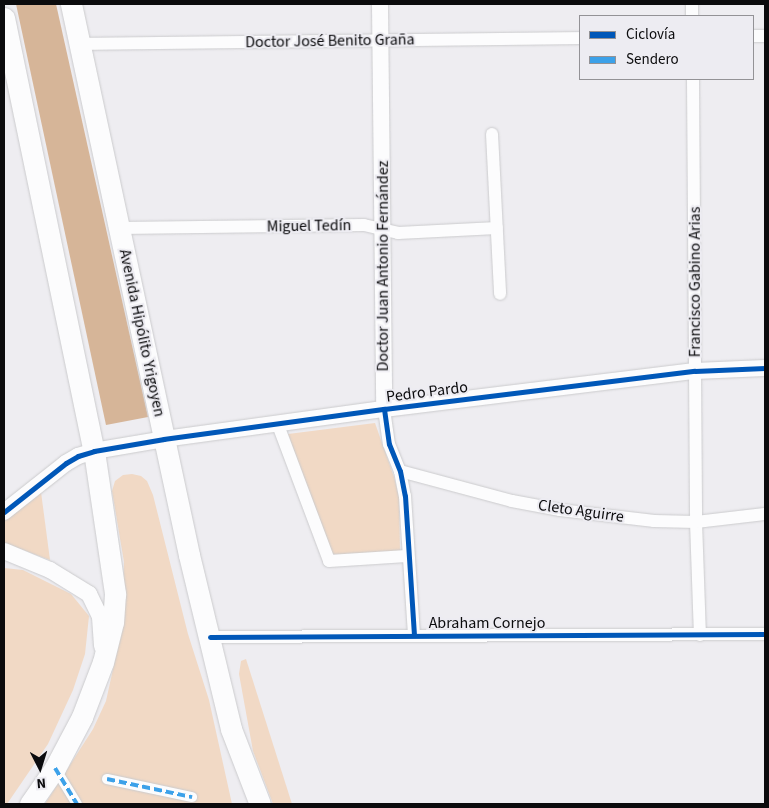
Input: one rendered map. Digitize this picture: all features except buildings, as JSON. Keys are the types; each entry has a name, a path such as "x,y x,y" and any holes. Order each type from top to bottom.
{"highway":[{"name":"Avenida Hipólito Yrigoyen","path":"71,4 189,556 231,729 260,804"},
{"path":"4,18 94,451 115,594 113,622 103,662 82,717 56,768 30,804"}],"street":[{"name":"Doctor Juan Antonio Fernández","path":"380,4 384,229 384,409 389,444 400,471 405,496 414,635"},
{"name":"Doctor José Benito Graña","path":"80,44 579,38"},
{"name":"Francisco Gabino Arias","path":"693,80 696,522 700,635"},
{"path":"492,134 500,294"},
{"name":"Miguel Tedín","path":"120,228 364,225 398,232 497,228"},
{"name":"Pedro Pardo","path":"4,512 66,463 78,456 94,451 164,439 278,425 384,409 695,371 765,368"},
{"path":"278,425 330,561 408,556"},
{"name":"Cleto Aguirre","path":"400,471 512,501 560,510 654,521 696,522 765,514"},
{"path":"4,551 50,570 89,594 100,617 103,662"},
{"name":"Abraham Cornejo","path":"210,637 765,634"},
{"path":"56,768 77,804"},
{"path":"107,779 192,797"}],"shaded area":[{"path":"16,4 56,4 148,417 106,425"},
{"path":"375,423 399,497 400,551 332,556 288,434"},
{"path":"123,475 141,476 147,481 153,495 188,634 209,700 232,804 45,804 93,729 106,701 119,642 124,562 112,491 115,481"},
{"path":"41,492 50,560 4,543 4,520"},
{"path":"4,568 23,570 71,594 89,616 85,654 73,690 48,744 7,804 4,804"},
{"path":"246,659 292,804 273,804 253,751 239,674 241,661"}],"marked path":[{"path":"55,768 77,804"},
{"path":"107,779 192,797"}],"cycle path":[{"path":"4,512 66,463 78,456 94,451 164,439 384,409 695,371 765,368"},
{"path":"384,409 389,444 400,471 405,496 414,635"},
{"path":"210,637 765,634"}]}
